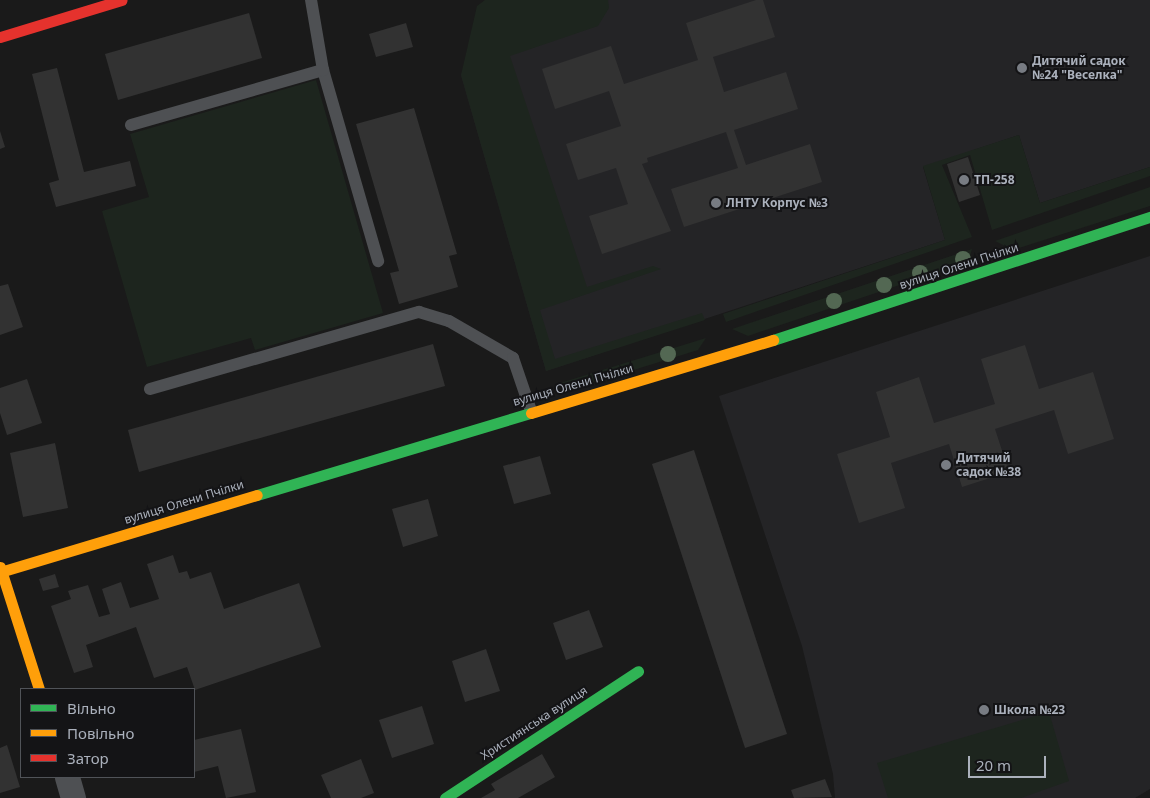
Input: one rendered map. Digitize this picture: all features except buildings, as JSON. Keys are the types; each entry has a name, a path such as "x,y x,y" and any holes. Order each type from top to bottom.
{"street":[{"path":"0,37 122,0"},
{"name":"вулиця Олени Пчілки","path":"0,570 531,411 726,355 1150,217"},
{"path":"0,570 39,688"},
{"name":"Християнська вулиця","path":"444,798 638,671"},
{"path":"67,778 73,798"}],"lane":[{"path":"78,0 82,13"},
{"path":"311,0 323,70 378,261"},
{"path":"131,126 323,70"},
{"path":"150,389 419,312 449,321 513,358 531,411"}],"shaded area":[{"name":"ЛНТУ Корпус №3","path":"485,0 1150,0 1150,167 1040,203 1019,135 923,167 945,240 546,371 461,75"},
{"path":"485,0 608,0 609,8 598,26 510,56 587,287 653,266 661,269 540,310 555,359 702,313 705,320 546,371 461,75 477,6"},
{"path":"316,80 383,313 255,350 251,338 147,367 102,211 149,197 130,134"},
{"path":"1019,135 1040,203 1150,167 1150,176 992,230 970,155 942,165 972,237 726,322 723,314 945,240 923,166"},
{"path":"1150,187 1150,206 1013,250 995,241"},
{"path":"972,249 968,262 748,336 732,329"},
{"name":"Дитячий садок №38","path":"1150,256 1150,789 1135,798 835,798 833,774 802,646 719,396"},
{"path":"706,338 698,350 569,390 557,384"},
{"path":"1049,712 1069,781 1021,798 888,798 877,763"}],"traffic: fast":[{"path":"773,340 1150,217"},
{"path":"257,495 531,413"},
{"path":"445,798 638,671"}],"traffic: slow":[{"path":"531,413 773,340"},
{"path":"0,572 257,495"},
{"path":"0,567 39,688"}],"traffic: jam":[{"path":"0,37 122,0"}],"place":[{"name":"Дитячий садок №24 \"Веселка\"","path":"1022,68"},
{"name":"ТП-258","path":"964,180"},
{"name":"ЛНТУ Корпус №3","path":"716,203"},
{"name":"Дитячий садок №38","path":"946,465"},
{"name":"Школа №23","path":"984,710"}]}
